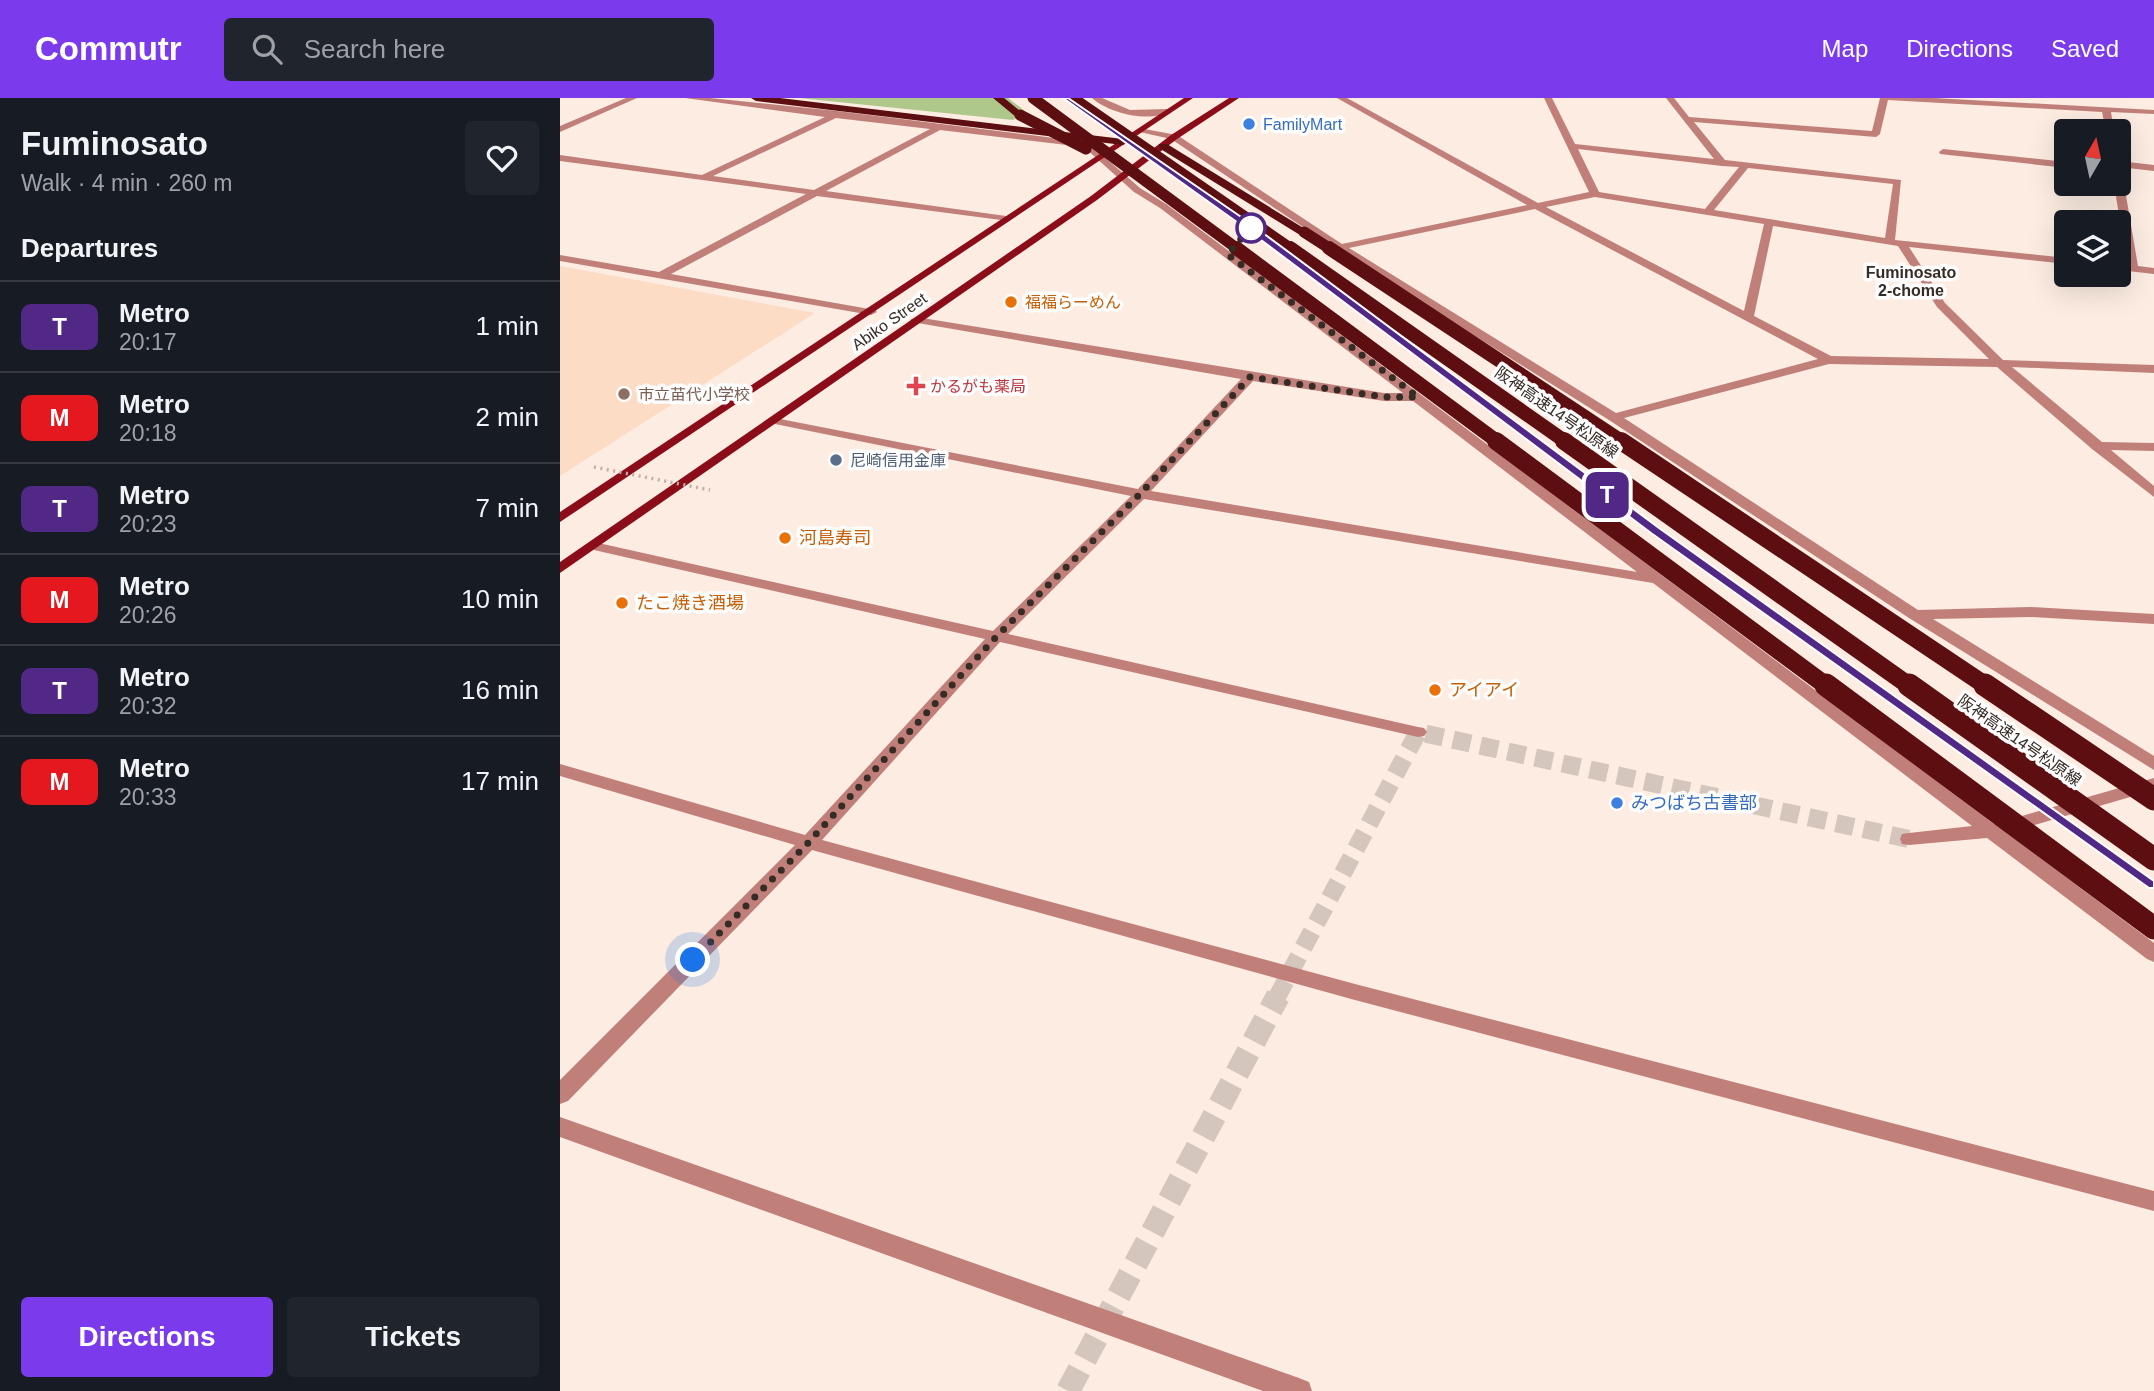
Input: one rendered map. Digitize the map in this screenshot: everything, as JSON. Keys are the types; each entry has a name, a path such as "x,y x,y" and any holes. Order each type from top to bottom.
{"highway":[{"path":"756,98 1123,142"},
{"path":"998,98 1020,115 1144,178"},
{"path":"1033,98 2154,928"},
{"name":"阪神高速14号松原線","path":"1073,98 1405,328 2154,859"},
{"path":"1163,146 1304,232 1729,512 2154,799"}],"main road":[{"name":"Abiko Street","path":"560,518 1189,98"},
{"name":"Abiko Street","path":"560,569 1123,177 1174,137 1235,98"}],"street":[{"path":"560,129 633,98"},
{"path":"690,98 1087,145 1137,190 1163,206 1418,397 2154,954"},
{"path":"1097,98 1120,112 1142,114 1168,111"},
{"path":"1341,98 1538,207 1829,360"},
{"path":"1548,98 1595,194"},
{"path":"1670,98 1722,163"},
{"path":"1686,119 1876,134 1885,98 2051,102 2154,112"},
{"path":"2106,109 2108,119"},
{"path":"704,177 837,114"},
{"path":"659,276 942,126"},
{"path":"1139,131 1174,137 1340,247 1614,417 1915,615 2154,764"},
{"path":"1570,146 1898,182 1896,243 1941,305 2000,363 2154,493"},
{"path":"1943,152 2054,164"},
{"path":"560,158 1006,219"},
{"path":"2132,165 2154,168"},
{"path":"1707,212 1745,166"},
{"path":"1340,247 1595,194 1896,243 2054,260"},
{"path":"2121,196 2133,268 2154,271"},
{"path":"1748,317 1769,222"},
{"path":"560,258 870,312"},
{"path":"916,320 1250,377 1384,397 1418,397"},
{"path":"1614,417 1829,360 2154,369"},
{"path":"560,1095 807,844 995,638 1140,494 1250,377"},
{"path":"775,420 1140,494 1657,579"},
{"path":"2097,446 2154,447"},
{"path":"594,546 1418,732"},
{"path":"1915,615 2030,612 2154,619"},
{"path":"560,770 807,844 1289,974 2154,1201"},
{"path":"1909,839 1992,831 2154,784"},
{"path":"560,1127 1299,1391"}],"path":[{"path":"594,467 710,490"}],"shaded area":[{"name":"市立苗代小学校","path":"560,266 815,313 560,476"}],"green space":[{"path":"799,98 1008,98 1025,111 1013,120"}],"tunnel":[{"path":"1277,997 1418,732 1909,839"},
{"path":"1068,1391 1278,996"}],"metro line":[{"name":"T","path":"1066,98 1244,223 1655,530 2154,884"}],"place":[{"name":"FamilyMart","path":"1249,124"},
{"name":"福福らーめん","path":"1011,302"},
{"name":"かるがも薬局","path":"916,386"},
{"name":"市立苗代小学校","path":"624,394"},
{"name":"尼崎信用金庫","path":"836,460"},
{"name":"河島寿司","path":"785,538"},
{"name":"たこ焼き酒場","path":"622,603"},
{"name":"アイアイ","path":"1435,690"},
{"name":"みつばち古書部","path":"1617,803"}],"district":[{"name":"Fuminosato 2-chome","path":"1911,281"}],"route":[{"path":"693,960 807,844 995,638 1140,494 1250,377 1384,397 1418,397 1227,254 1251,228"}]}
